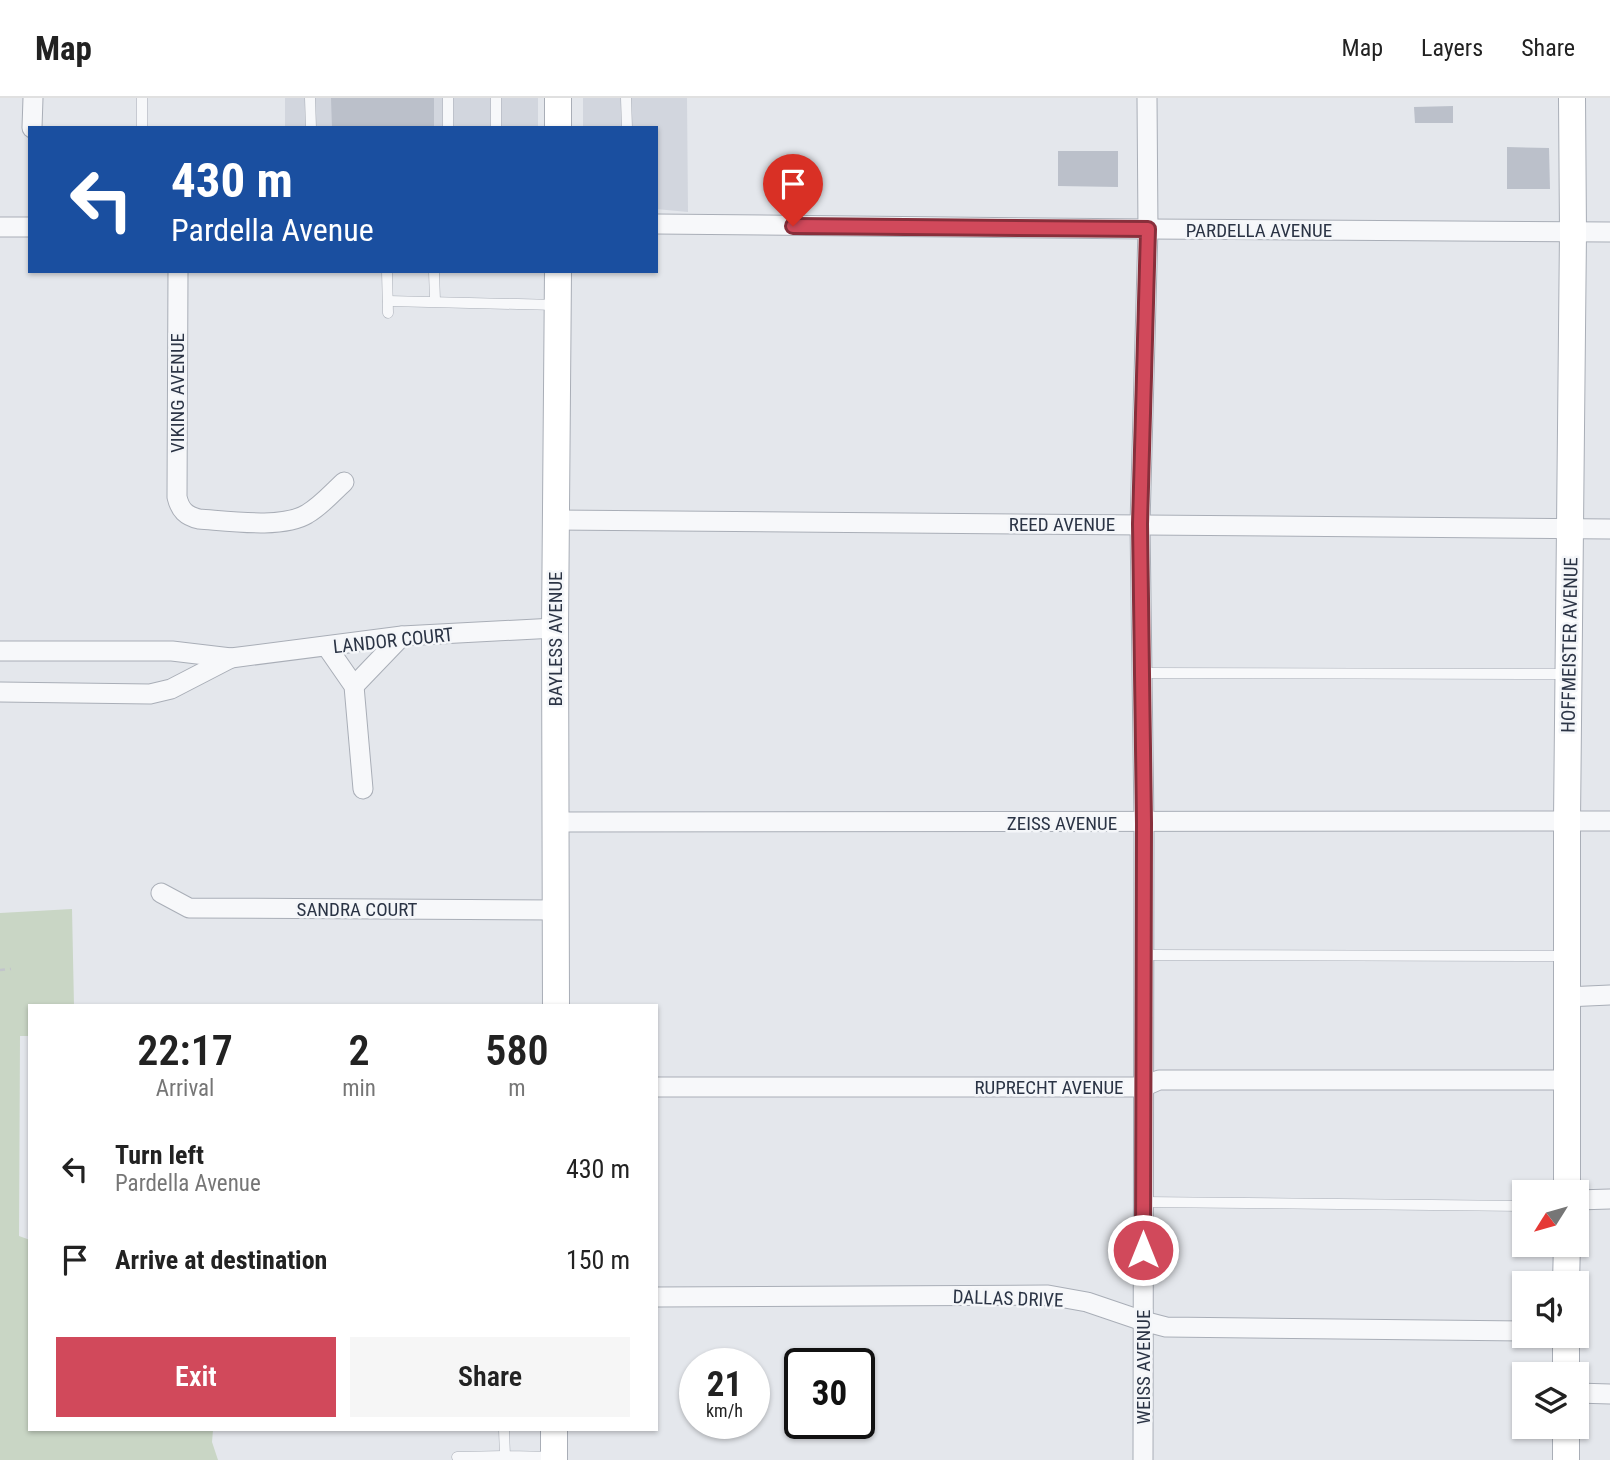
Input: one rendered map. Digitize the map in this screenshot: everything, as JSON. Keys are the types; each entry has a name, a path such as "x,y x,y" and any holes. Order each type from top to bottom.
{"street":[{"path":"32,126 33,98"},
{"path":"558,98 558,126"},
{"name":"WEISS AVENUE","path":"1143,1460 1144,823 1140,524 1148,229 1147,98"},
{"name":"HOFFMEISTER AVENUE","path":"1567,1180 1572,98"},
{"name":"PARDELLA AVENUE","path":"658,224 1610,232"},
{"path":"0,227 28,227"},
{"name":"VIKING AVENUE","path":"178,273 177,497 178,505 184,513 199,519 282,523 305,516 344,482"},
{"name":"BAYLESS AVENUE","path":"556,1004 555,520 558,273"},
{"name":"REED AVENUE","path":"555,520 1610,529"},
{"name":"LANDOR COURT","path":"0,652 172,651 231,658 402,636 555,628"},
{"path":"354,685 402,636"},
{"path":"327,647 354,685 363,789"},
{"name":"LANDOR COURT","path":"0,692 150,694 171,688 231,658"},
{"name":"ZEISS AVENUE","path":"556,822 1610,821"},
{"name":"SANDRA COURT","path":"161,893 189,908 556,910"},
{"path":"1566,997 1610,995"},
{"name":"RUPRECHT AVENUE","path":"658,1087 1143,1087 1159,1080 1567,1080"},
{"path":"1589,1200 1610,1199"},
{"name":"DALLAS DRIVE","path":"658,1297 1048,1295 1087,1302 1166,1326 1512,1331"},
{"path":"1589,1393 1610,1394"},
{"path":"554,1431 554,1459"},
{"path":"1566,1439 1566,1460"}],"lane":[{"path":"142,98 142,126"},
{"path":"310,98 311,126"},
{"path":"448,98 448,126"},
{"path":"496,98 496,126"},
{"path":"626,98 627,126"},
{"path":"387,273 388,313"},
{"path":"435,273 435,301"},
{"path":"388,300 558,305"},
{"path":"1141,673 1569,674"},
{"path":"1144,955 1567,956"},
{"path":"1143,1202 1512,1206"},
{"path":"504,1431 505,1456"},
{"path":"457,1457 554,1459"}],"path":[{"path":"0,970 11,969"}],"shaded area":[{"path":"285,98 538,98 538,126 285,126"},
{"path":"583,98 687,98 688,212 658,209 658,126 583,126"}],"green space":[{"path":"72,909 74,1004 28,1004 28,1036 20,1036 19,1236 28,1239 28,1431 213,1431 212,1442 218,1460 0,1460 0,913"}],"building":[{"path":"331,98 434,98 434,126 332,126"},
{"path":"1453,106 1453,123 1415,123 1414,107"},
{"path":"1507,147 1549,148 1550,189 1507,189"},
{"path":"1058,151 1118,151 1118,187 1058,186"}],"route":[{"path":"793,226 1148,229 1140,524 1144,823 1143,1250"}]}
